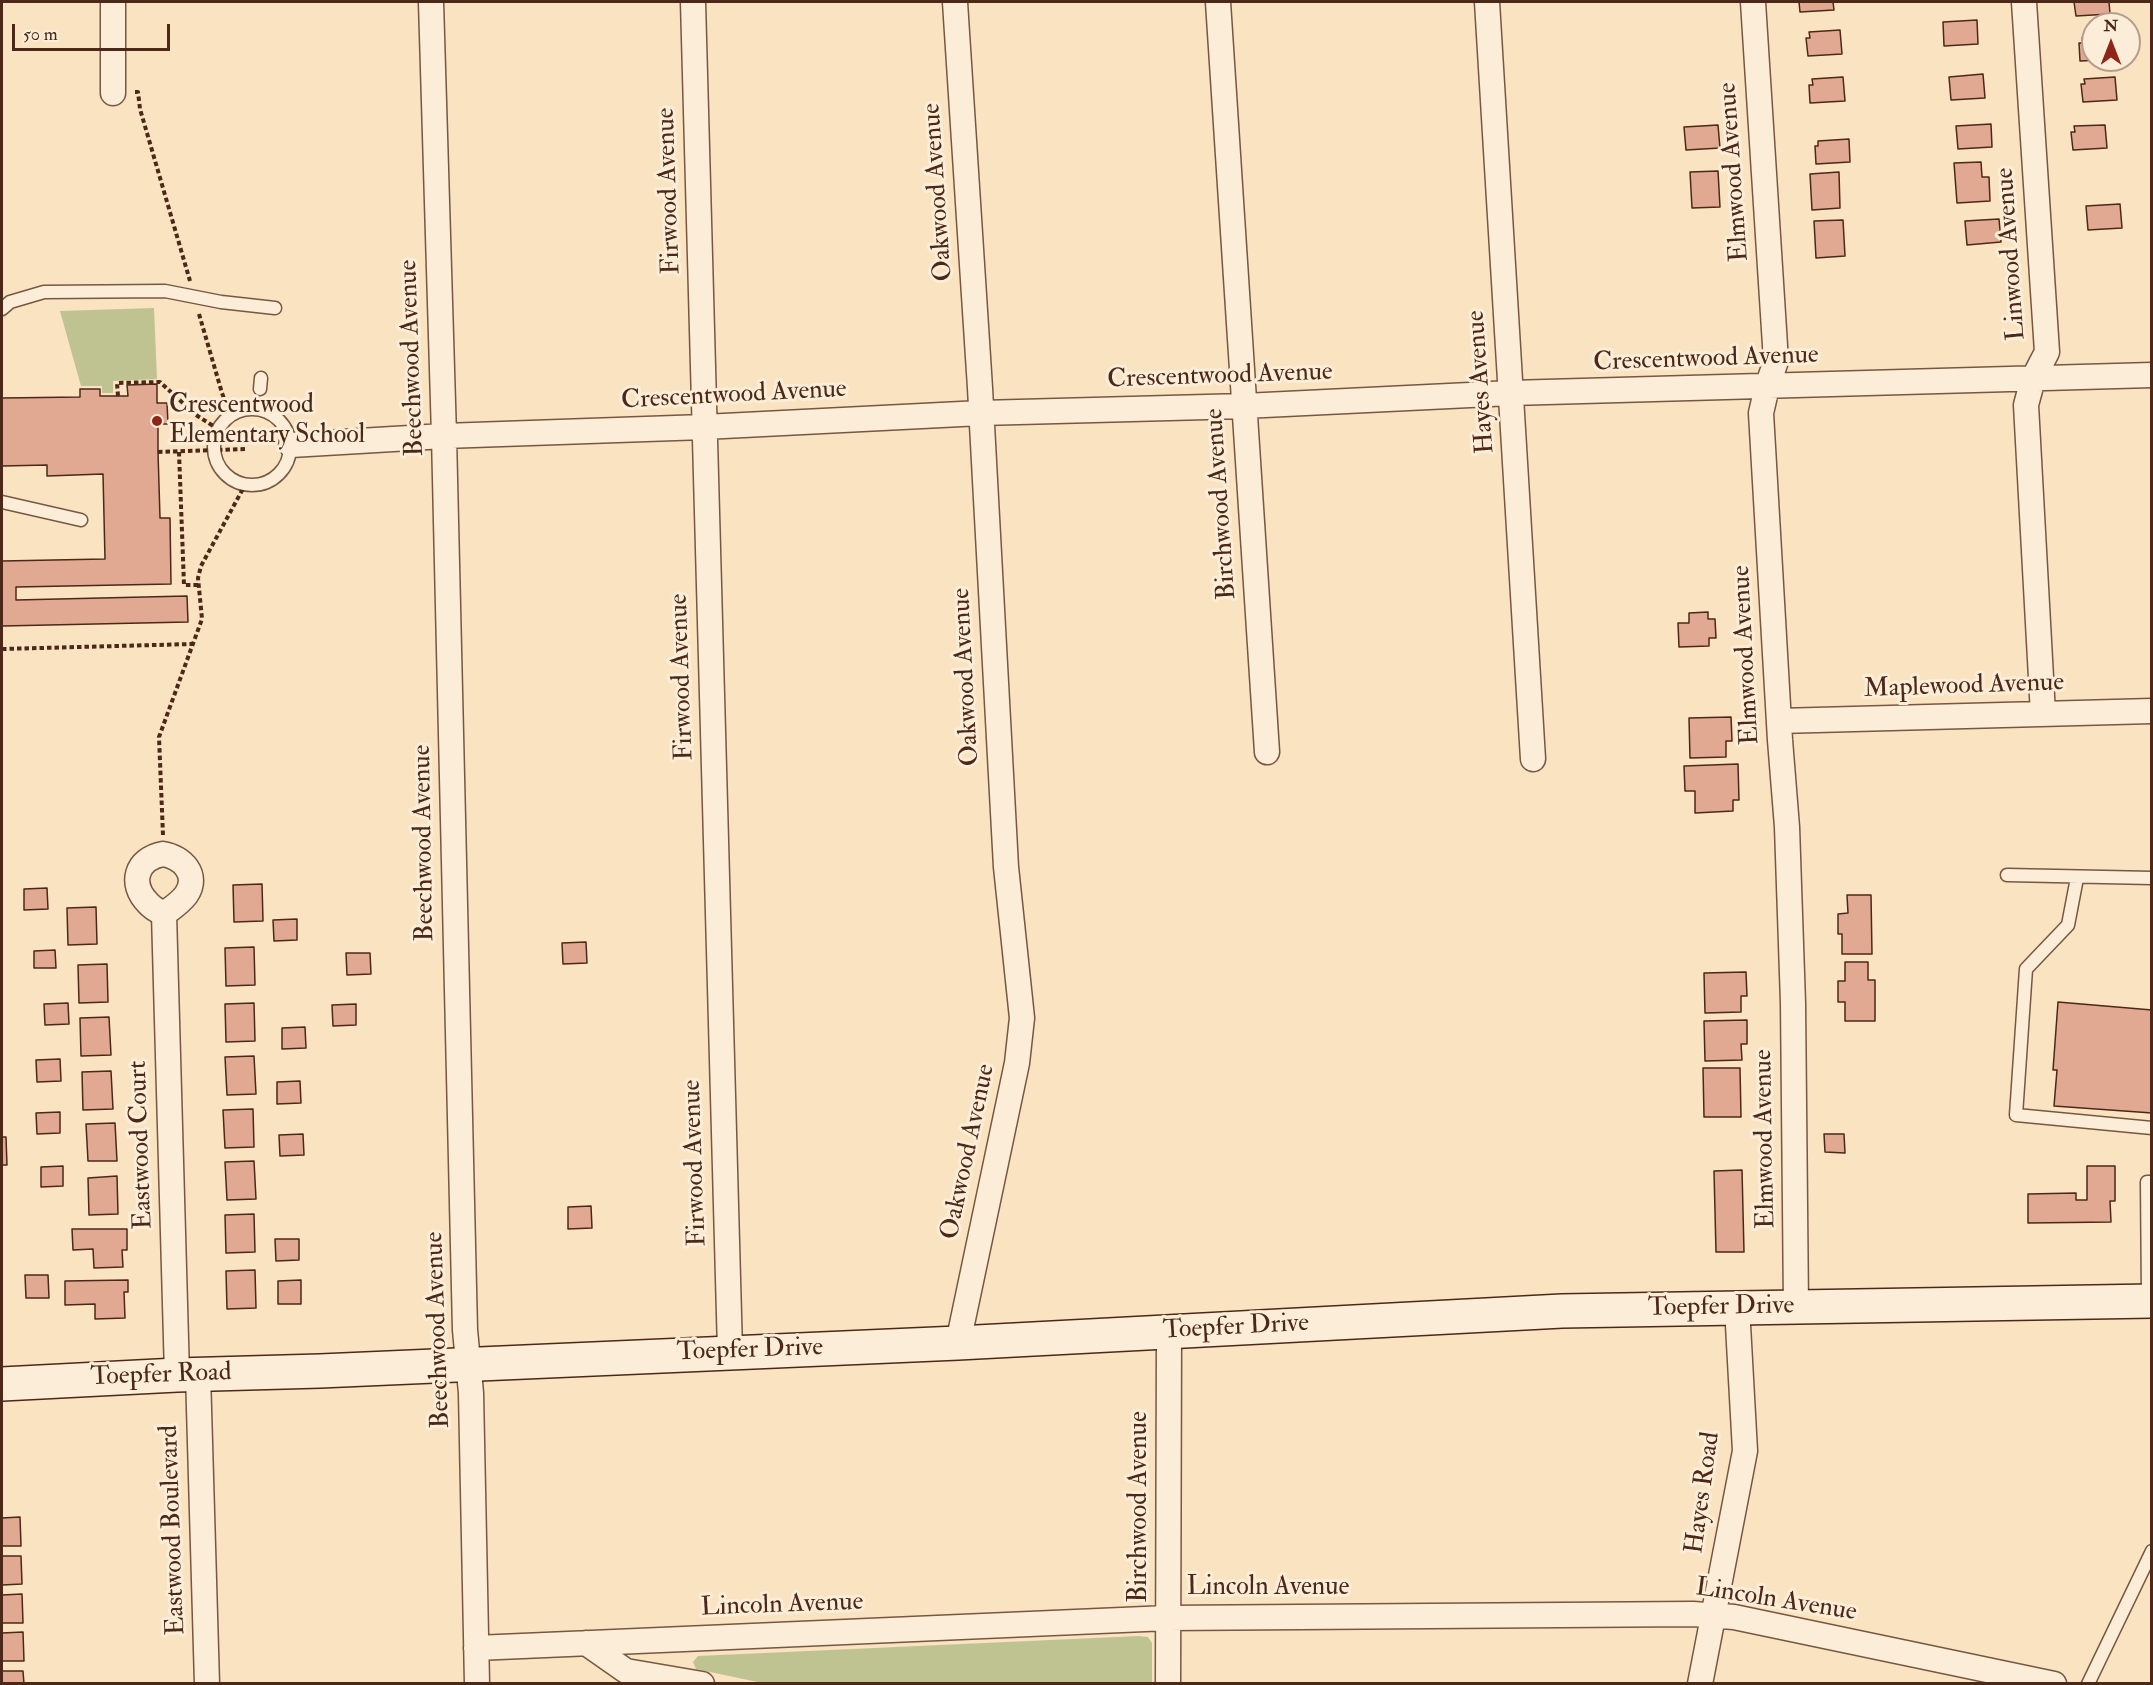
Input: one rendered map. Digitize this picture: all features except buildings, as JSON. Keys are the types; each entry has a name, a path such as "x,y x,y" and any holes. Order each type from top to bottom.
{"street":[{"path":"113,93 114,2"},
{"name":"Beechwood Avenue","path":"431,2 444,436 465,1330 469,1364 477,1683"},
{"name":"Firwood Avenue","path":"693,2 730,1352"},
{"name":"Oakwood Avenue","path":"955,2 981,412 1006,867 1022,1018 1017,1063 958,1343"},
{"name":"Birchwood Avenue","path":"1218,2 1267,752"},
{"name":"Hayes Avenue","path":"1487,2 1533,759"},
{"name":"Elmwood Avenue","path":"1753,2 1776,362 1761,413 1787,826 1793,991 1796,1307"},
{"name":"Linwood Avenue","path":"2024,2 2047,352 2033,379 2026,405 2043,714"},
{"name":"Crescentwood Avenue","path":"291,445 981,412 1245,406 1511,393 2151,375"},
{"name":"Maplewood Avenue","path":"1779,721 2151,711"},
{"name":"Eastwood Court","path":"164,914 188,1374"},
{"name":"Toepfer Drive","path":"320,1371 958,1343 1562,1311 2150,1301"},
{"name":"Hayes Road","path":"1714,1615 1745,1450 1737,1307"},
{"name":"Birchwood Avenue","path":"1168,1332 1168,1683"},
{"name":"Toepfer Road","path":"2,1384 188,1374 320,1371"},
{"name":"Eastwood Boulevard","path":"188,1374 207,1683"},
{"path":"1700,1683 1714,1615"},
{"name":"Lincoln Avenue","path":"476,1648 1168,1618 1714,1615 1746,1619 2054,1683"},
{"path":"586,1643 626,1671 702,1683"}],"lane":[{"path":"2,309 10,302 44,292 165,291 195,298 275,308"},
{"path":"258,409 274,415 286,428 291,445 288,462 277,476 262,484 245,485 229,479 217,466 213,451 218,429 231,415 241,410 258,409"},
{"path":"2,502 81,520"},
{"path":"2007,875 2151,878"},
{"path":"2077,878 2068,925 2026,969 2016,1115 2151,1128"},
{"path":"2150,1301 2147,1182 2151,1182"},
{"path":"2088,1683 2151,1551"}],"path":[{"path":"113,93 138,92 140,109 222,393 231,415"},
{"path":"117,396 117,383 160,382 199,417 218,429"},
{"path":"158,452 247,449"},
{"path":"179,452 184,585 199,585"},
{"path":"163,845 159,737 202,619 199,585 201,566 245,485"},
{"path":"2,649 193,644"}],"green space":[{"path":"154,308 157,379 113,381 113,393 102,393 102,386 81,386 60,311"},
{"path":"1148,1637 1152,1643 1152,1683 767,1684 696,1669 693,1662 698,1656"}],"place":[{"name":"Crescentwood Elementary School","path":"157,421"}]}
